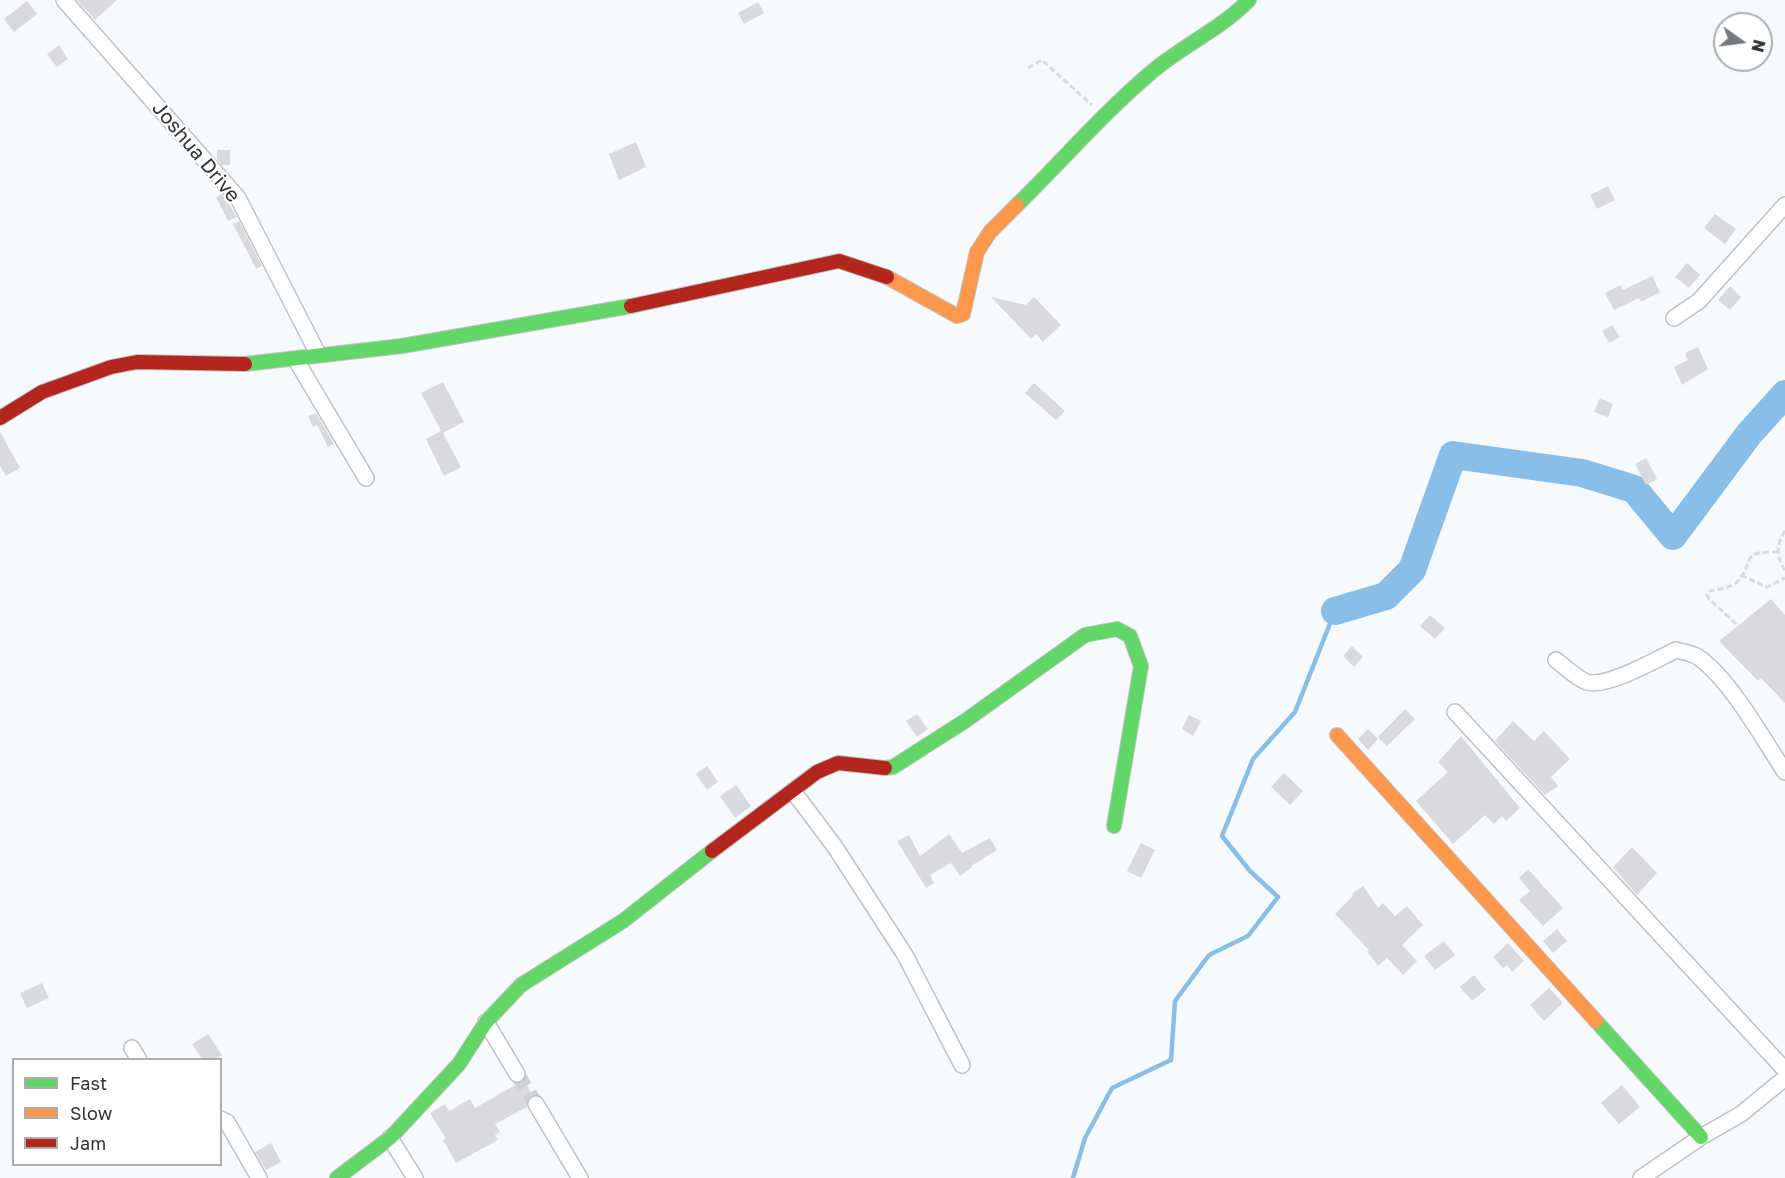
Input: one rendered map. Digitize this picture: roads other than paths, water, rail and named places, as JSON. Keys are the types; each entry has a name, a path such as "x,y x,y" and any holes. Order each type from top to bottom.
{"street":[{"name":"Joshua Drive","path":"64,0 238,198 318,354"},
{"path":"0,418 42,392 111,367 138,362 191,365 297,360 318,354 402,346 559,319 839,261 850,262 882,275 957,316 963,314 977,252 990,232 1152,72 1187,44 1234,16 1249,0"},
{"path":"1674,318 1700,301 1785,205"},
{"path":"297,360 366,478"},
{"path":"340,1177 390,1137 459,1064 486,1022 521,985 623,921 696,862 817,772 838,763 882,768 892,766 965,721 1085,635 1107,627 1122,630 1131,637 1136,644 1141,666 1114,826"},
{"path":"1556,660 1586,681 1597,683 1641,668 1676,650 1697,656 1717,675 1744,710 1785,772"},
{"path":"1455,712 1785,1070"},
{"path":"1337,735 1701,1137"},
{"path":"793,791 835,847 905,955 962,1065"},
{"path":"486,1022 517,1074"},
{"path":"1641,1178 1701,1137 1741,1114 1785,1078"},
{"path":"536,1104 580,1178"},
{"path":"222,1120 227,1122 260,1178"},
{"path":"390,1137 415,1178"}],"waterway":[{"path":"1335,611 1386,596 1412,570 1453,455 1582,473 1634,489 1673,536 1749,434 1785,394"},
{"path":"1073,1178 1085,1138 1112,1088 1171,1060 1175,1001 1209,955 1248,936 1278,897 1250,871 1222,836 1253,759 1295,712 1335,611"}],"tunnel":[{"path":"517,1074 536,1104"}]}
